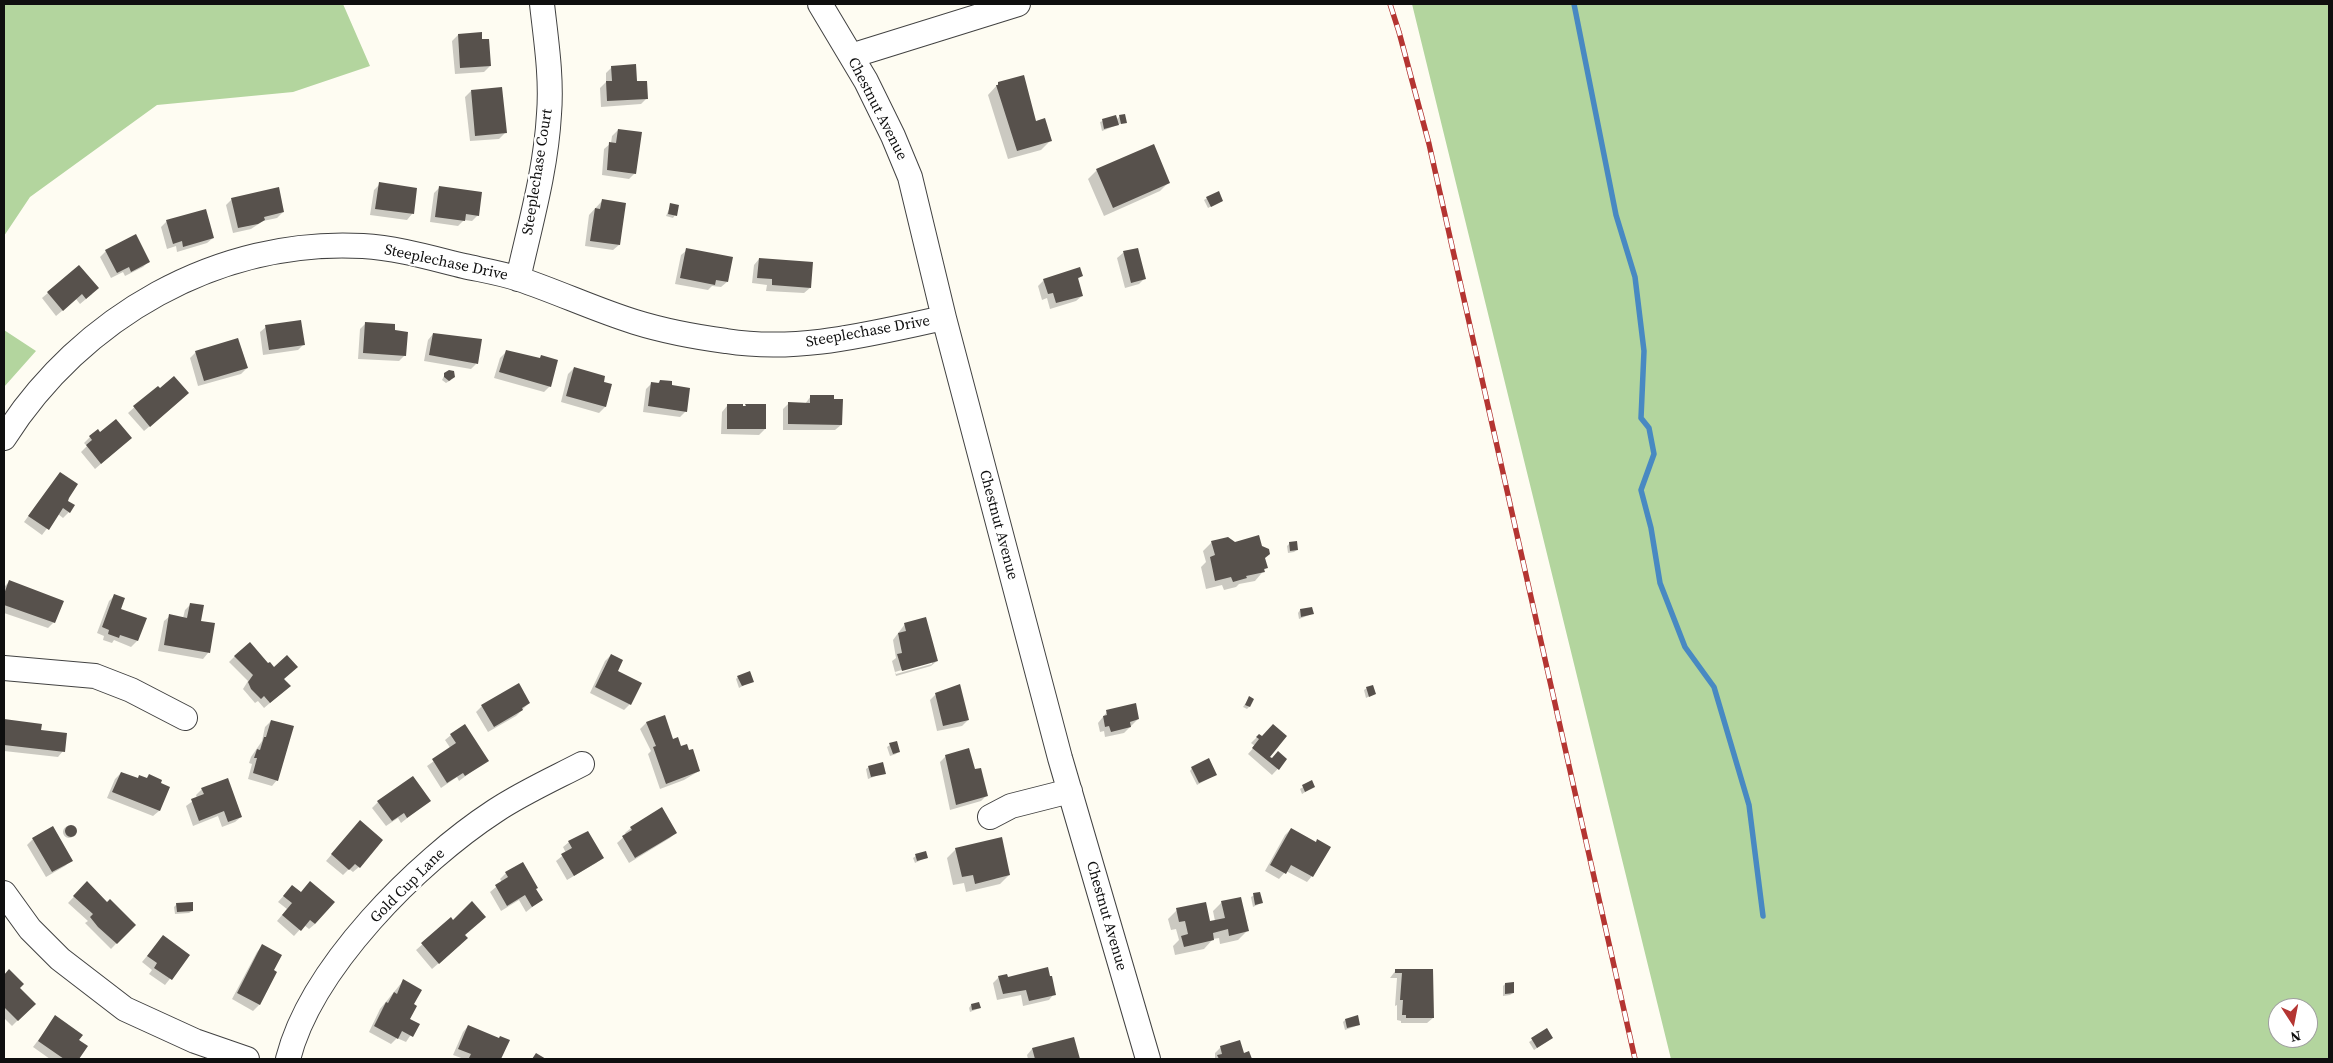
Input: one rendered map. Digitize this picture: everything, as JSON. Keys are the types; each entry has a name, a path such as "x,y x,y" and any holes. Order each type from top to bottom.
{"street":[{"name":"Steeplechase Court","path":"518,279 550,114 548,55 542,4"},
{"name":"Chestnut Avenue","path":"820,4 851,56 894,136 910,177 944,318 1070,791 1148,1059"},
{"path":"851,56 1018,4"},
{"name":"Steeplechase Drive","path":"4,438 16,419 50,377 81,347 117,318 154,294 195,275 236,261 283,251 328,246 363,246 405,251 518,279 636,322 735,342 797,344 824,342 944,318"},
{"path":"4,668 95,676 131,690 185,718"},
{"name":"Gold Cup Lane","path":"288,1059 294,1037 307,1007 328,973 356,938 392,899 457,839 496,810 582,764"},
{"path":"990,816 1010,806 1070,791"},
{"path":"4,893 30,929 60,959 125,1008 196,1041 247,1059"}],"green space":[{"path":"4,4 343,4 370,66 293,92 157,105 30,197 4,236"},
{"path":"1412,4 2329,4 2329,1059 1671,1059"},
{"path":"4,330 36,351 4,387"}],"building":[{"path":"482,32 482,39 489,39 491,66 460,68 458,34"},
{"path":"636,64 637,81 647,81 648,99 607,101 606,81 612,81 611,66"},
{"path":"1024,75 1036,121 1045,118 1052,141 1017,151 996,85 998,85 998,82"},
{"path":"502,87 507,133 475,136 471,90"},
{"path":"1125,114 1127,123 1121,124 1119,115"},
{"path":"1116,115 1119,125 1104,129 1102,119"},
{"path":"618,129 642,132 636,174 607,170 609,142 616,143"},
{"path":"1154,144 1170,183 1113,208 1096,169"},
{"path":"379,182 417,188 414,214 375,209"},
{"path":"439,186 482,192 479,216 466,214 465,221 435,217"},
{"path":"279,187 284,212 264,217 265,220 258,224 238,228 231,198"},
{"path":"1219,191 1223,201 1211,207 1206,197"},
{"path":"602,199 626,203 620,245 590,241 595,208 600,209"},
{"path":"670,203 679,205 677,216 668,214"},
{"path":"206,209 214,238 183,247 182,241 173,244 166,220"},
{"path":"136,234 150,262 131,272 129,267 117,273 105,250"},
{"path":"686,248 733,257 728,282 716,280 715,285 680,278"},
{"path":"1138,248 1146,279 1131,283 1123,251"},
{"path":"759,258 813,262 811,288 772,285 772,279 757,278"},
{"path":"79,265 99,288 86,299 82,294 63,311 47,292"},
{"path":"1080,267 1083,276 1078,278 1083,296 1056,303 1053,293 1048,294 1043,279"},
{"path":"301,320 305,345 269,350 265,325"},
{"path":"365,322 395,324 395,330 408,332 406,356 363,353"},
{"path":"433,333 482,339 478,364 429,355"},
{"path":"238,338 248,368 204,381 195,351"},
{"path":"506,350 540,358 541,355 558,360 551,387 499,372"},
{"path":"574,367 605,376 604,382 612,384 606,407 566,396"},
{"path":"449,370 454,371 455,377 449,381 444,377 444,373"},
{"path":"174,376 189,393 150,427 133,406"},
{"path":"660,380 672,381 672,385 690,388 687,412 648,406 651,382 659,383"},
{"path":"810,395 834,395 834,399 843,399 842,425 788,424 788,402 810,403"},
{"path":"727,404 743,404 743,406 746,406 745,404 766,404 766,429 727,429"},
{"path":"116,419 132,438 101,464 86,445 92,440 89,436 98,429 100,432"},
{"path":"60,472 78,484 68,501 75,505 70,513 63,508 49,530 28,516"},
{"path":"1259,535 1262,546 1269,549 1270,554 1265,558 1268,568 1264,569 1265,572 1246,576 1247,578 1233,582 1231,577 1215,581 1210,557 1215,555 1211,541 1228,537 1235,542"},
{"path":"1297,541 1298,550 1290,551 1289,542"},
{"path":"9,580 64,601 55,623 4,605 4,594"},
{"path":"114,594 125,598 121,609 147,618 138,641 120,635 119,638 108,634 109,630 102,627"},
{"path":"190,603 204,605 201,621 215,623 210,653 164,645 169,614 187,618"},
{"path":"1312,607 1314,614 1301,617 1300,609"},
{"path":"926,617 938,661 902,671 897,654 902,653 898,633 906,631 904,623"},
{"path":"250,642 268,663 270,662 274,667 287,655 298,667 284,679 291,686 270,703 264,696 261,699 251,689 248,682 253,675 234,656"},
{"path":"611,654 623,660 618,671 642,683 631,705 595,687"},
{"path":"750,671 754,682 742,686 737,676"},
{"path":"519,683 530,703 522,708 523,710 494,727 481,705"},
{"path":"960,684 969,720 943,726 935,693"},
{"path":"1373,685 1376,694 1369,697 1366,687"},
{"path":"1249,696 1254,699 1250,707 1245,705"},
{"path":"1136,703 1139,719 1130,722 1131,727 1111,732 1109,726 1105,727 1103,716 1107,715 1106,710"},
{"path":"665,715 673,739 678,737 681,746 687,744 689,750 693,749 700,771 666,784 653,747 656,746 646,722"},
{"path":"4,719 42,724 41,730 67,733 65,752 4,745"},
{"path":"271,720 294,726 278,781 253,773 257,749 260,750"},
{"path":"465,724 489,761 465,776 463,773 447,783 432,759 456,743 450,734"},
{"path":"1273,724 1287,736 1270,757 1272,758 1278,751 1287,759 1279,770 1252,748 1259,739 1256,737 1259,734 1262,736"},
{"path":"897,741 900,752 893,754 889,743"},
{"path":"969,748 975,769 981,768 988,796 956,805 945,755"},
{"path":"1209,758 1217,775 1199,783 1191,767"},
{"path":"883,762 886,774 871,777 868,766"},
{"path":"121,772 138,778 139,775 147,778 149,774 162,780 161,783 170,787 160,811 112,792"},
{"path":"413,776 431,801 407,818 404,813 392,821 377,801"},
{"path":"228,778 242,817 228,822 224,811 199,821 191,799 204,794 201,788"},
{"path":"1312,780 1315,787 1305,792 1302,785"},
{"path":"662,807 677,833 635,858 622,836 632,830 630,827"},
{"path":"360,820 383,840 360,868 355,864 349,870 331,854"},
{"path":"69,825 73,825 77,831 73,837 69,837 65,833 65,829"},
{"path":"53,826 73,861 52,872 32,838"},
{"path":"1291,828 1316,842 1317,839 1331,847 1313,877 1291,865 1286,874 1270,865"},
{"path":"588,831 604,858 574,876 561,854 572,848 568,841"},
{"path":"1002,837 1010,875 975,884 973,875 962,877 955,848"},
{"path":"926,851 928,858 917,861 915,854"},
{"path":"523,862 543,900 532,907 525,895 507,906 495,885 508,877 505,872"},
{"path":"87,881 107,902 110,899 136,925 117,944 90,917 93,914 73,896"},
{"path":"310,881 335,902 315,924 310,920 301,931 282,915 292,903 283,896 292,885 301,892"},
{"path":"1260,892 1263,903 1255,905 1253,893"},
{"path":"1241,897 1249,931 1229,936 1228,929 1213,933 1214,940 1184,947 1181,936 1188,934 1185,921 1179,922 1176,908 1206,902 1210,921 1225,918 1221,901"},
{"path":"472,901 486,917 465,935 468,938 439,964 421,943 451,917 453,920"},
{"path":"193,902 193,911 177,912 176,903"},
{"path":"163,935 190,955 172,980 154,968 157,963 147,956"},
{"path":"262,944 282,955 274,970 277,972 260,1005 237,993"},
{"path":"1048,967 1056,995 1029,1001 1026,990 1003,994 998,976 1007,974 1008,977"},
{"path":"9,969 24,984 20,988 36,1004 18,1021 4,1007 4,975"},
{"path":"1395,969 1433,969 1434,1018 1406,1018 1406,1015 1402,1015 1403,1000 1400,1000 1402,973 1395,973"},
{"path":"403,979 422,990 414,1004 417,1006 410,1019 420,1024 413,1037 402,1031 398,1039 374,1026 386,1002 388,1003 394,992 397,994"},
{"path":"1514,982 1514,993 1505,994 1505,983"},
{"path":"979,1002 981,1008 972,1010 971,1004"},
{"path":"55,1015 83,1035 79,1040 88,1046 79,1059 64,1059 38,1041"},
{"path":"1358,1015 1360,1025 1347,1028 1345,1019"},
{"path":"468,1025 499,1038 500,1036 510,1040 501,1059 471,1059 469,1058 471,1054 458,1049"},
{"path":"1547,1028 1553,1038 1537,1048 1531,1038"},
{"path":"1074,1037 1080,1059 1035,1059 1032,1048"},
{"path":"1240,1040 1244,1053 1249,1051 1252,1059 1219,1059 1217,1055 1222,1054 1220,1046"},
{"path":"536,1053 546,1059 532,1059"}],"waterway":[{"path":"1574,4 1616,215 1635,277 1644,351 1641,418 1649,428 1654,454 1641,490 1651,528 1660,583 1685,647 1714,687 1749,805 1763,916"}],"railway":[{"path":"1390,4 1429,144 1635,1059"}]}
